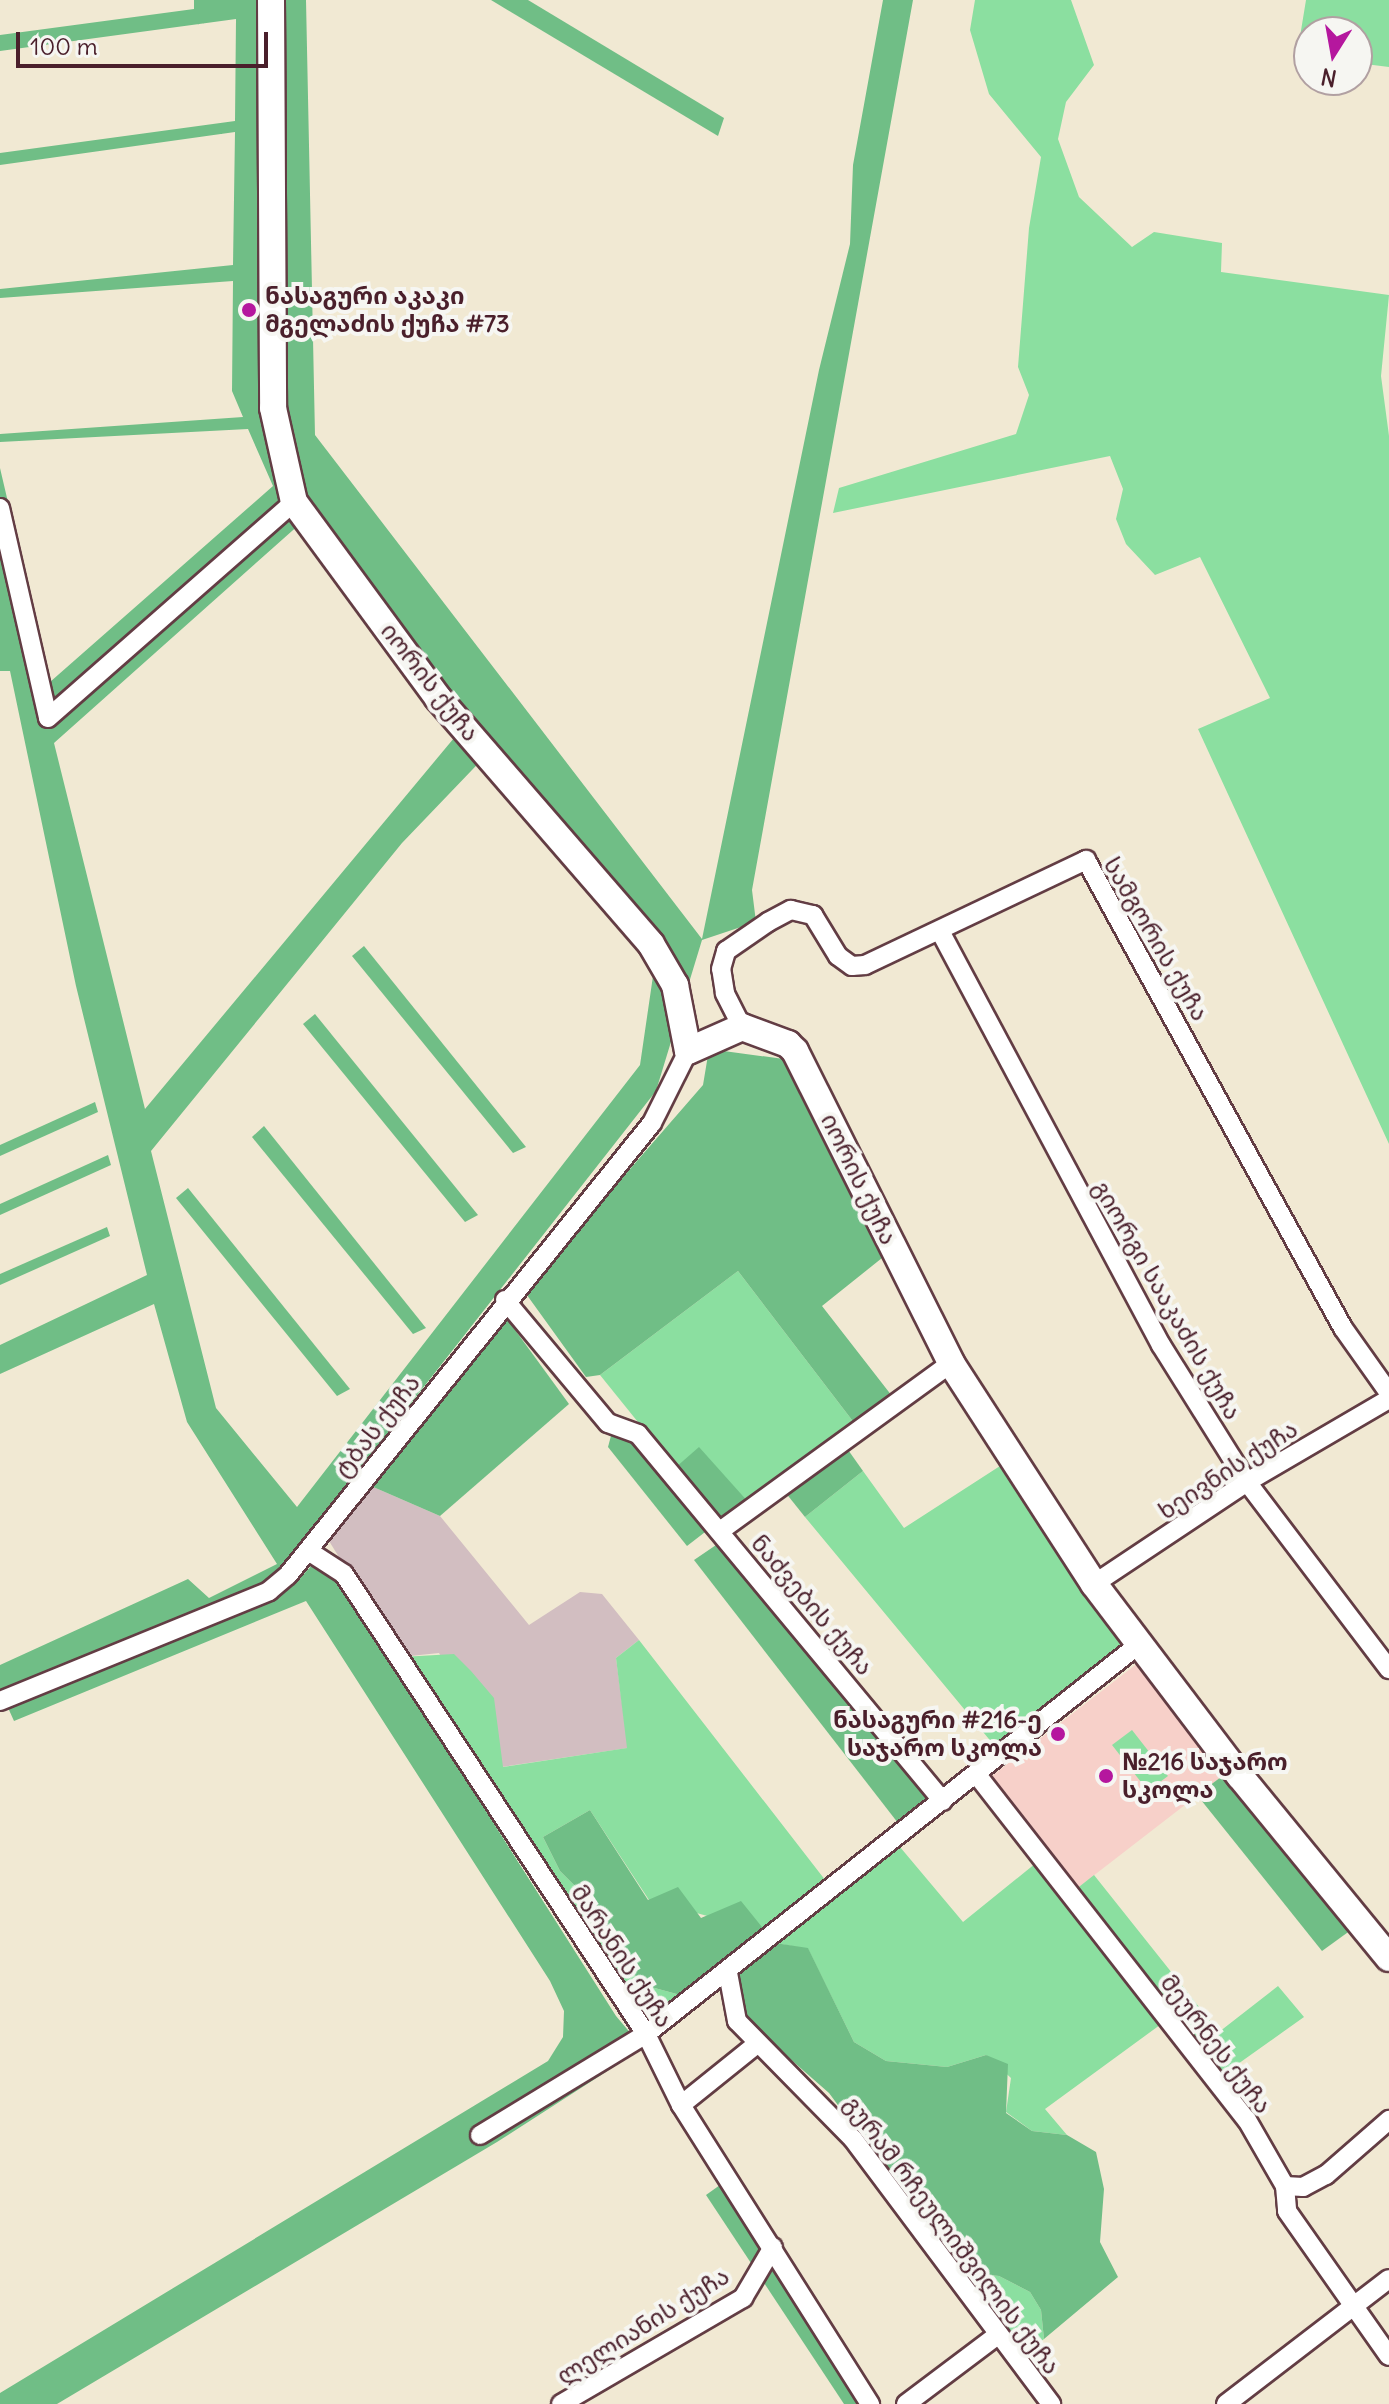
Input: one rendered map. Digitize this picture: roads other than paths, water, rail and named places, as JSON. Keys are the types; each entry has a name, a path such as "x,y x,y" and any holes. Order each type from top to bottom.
{"street":[{"path":"0,508 48,718 294,502 273,408 271,0"},
{"name":"იორის ქუჩა","path":"294,502 438,698 651,944 675,985 688,1051"},
{"name":"სამგორის ქუჩა","path":"742,1027 725,993 721,969 726,951 791,910 813,915 838,956 852,966 865,965 941,933 1086,860 1343,1328 1389,1396"},
{"name":"გიორგი სააკაძის ქუჩა","path":"941,933 1161,1345 1247,1482 1389,1669"},
{"path":"688,1051 742,1027"},
{"name":"იორის ქუჩა","path":"742,1027 788,1044 801,1062 951,1363 1094,1584 1138,1645 1389,1958"},
{"name":"ტბას ქუჩა","path":"0,1701 269,1591 310,1552 505,1300 652,1123 688,1051"},
{"name":"ნაძვების ქუჩა","path":"505,1300 608,1423 638,1434 943,1801"},
{"path":"720,1531 951,1363"},
{"name":"ხეივნის ქუჩა","path":"1094,1584 1247,1482 1389,1396"},
{"name":"მარანის ქუჩა","path":"310,1552 344,1574 646,2034 681,2105 870,2404"},
{"path":"480,2135 646,2034 728,1973 1138,1645"},
{"name":"მეურნეს ქუჩა","path":"977,1775 1247,2120 1285,2186 1287,2211 1389,2356"},
{"name":"გურამ რჩეულიშვილის ქუჩა","path":"728,1973 737,2021 853,2139 1051,2404"},
{"path":"681,2105 757,2044"},
{"path":"1285,2186 1303,2187 1326,2175 1389,2120"},
{"name":"ლელიანის ქუჩა","path":"561,2404 743,2298 773,2247"},
{"path":"1226,2404 1389,2279"},
{"path":"906,2404 999,2334"}],"place":[{"name":"ნასაგური აკაკი მგელაძის ქუჩა #73","path":"249,310"},
{"name":"ნასაგური #216-ე საჯარო სკოლა","path":"1058,1734"},
{"name":"№216 საჯარო სკოლა","path":"1106,1776"}]}
